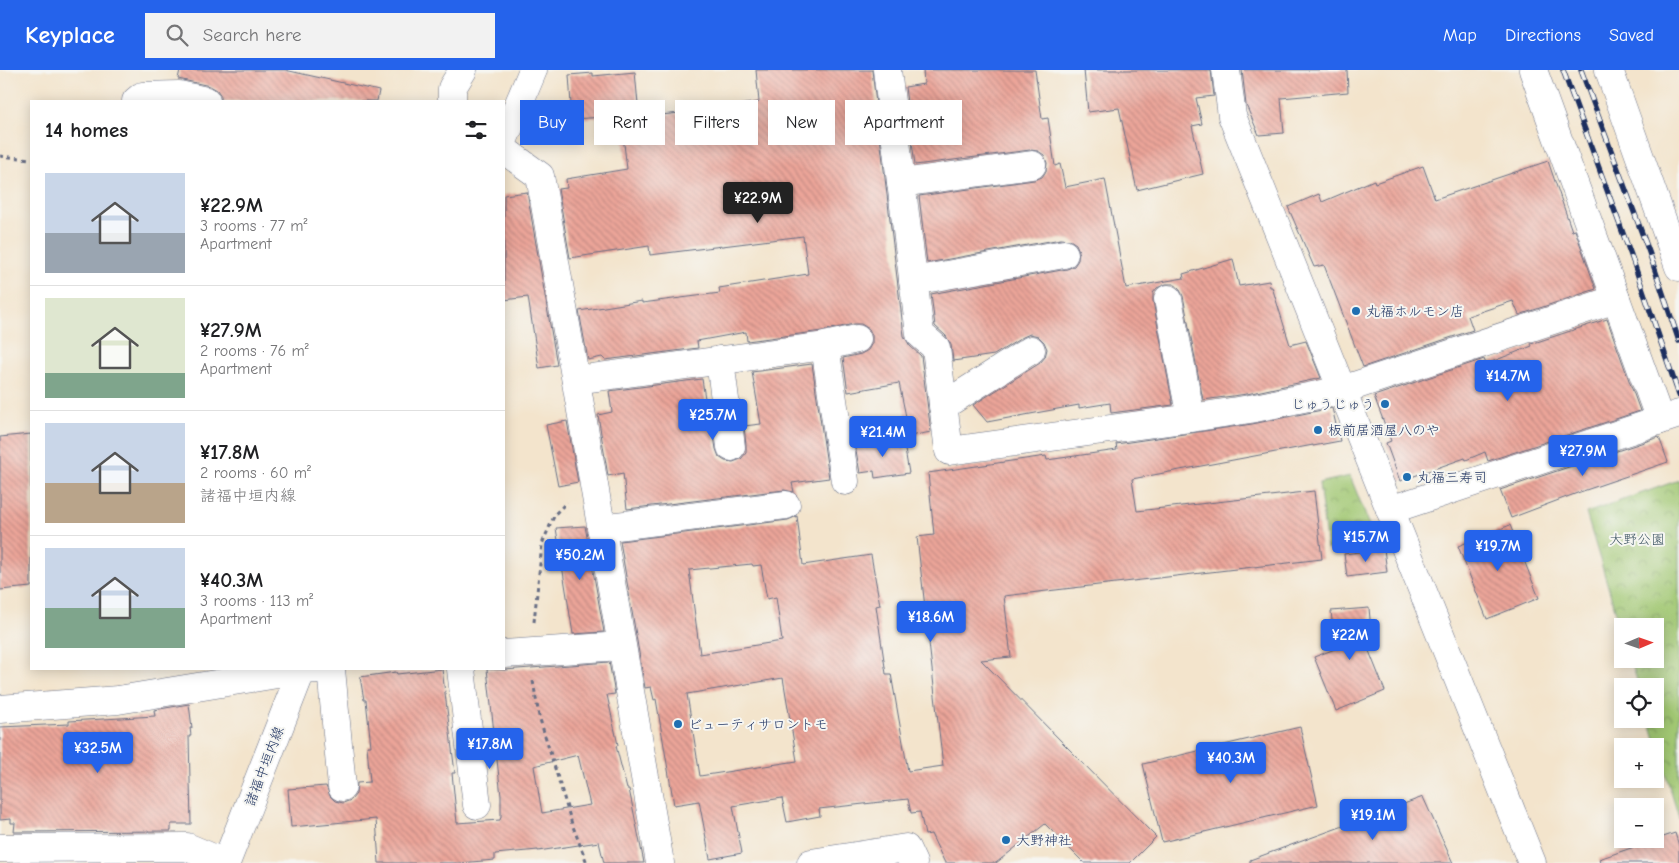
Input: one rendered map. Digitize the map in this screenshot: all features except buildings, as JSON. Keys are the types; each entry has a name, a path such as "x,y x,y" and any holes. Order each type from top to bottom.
{"street":[{"path":"452,100 452,88 463,70"},
{"path":"505,136 533,70"},
{"path":"887,70 920,334 936,348 949,451 1250,410 1342,390 1616,299"},
{"path":"1226,70 1232,116 1532,863"},
{"path":"1390,510 1670,417 1616,299 1533,70"},
{"path":"1609,70 1679,267"},
{"path":"137,100 142,96 179,95 202,100"},
{"path":"505,151 540,176 660,863"},
{"path":"901,183 1032,165"},
{"path":"914,281 1064,254"},
{"path":"1168,299 1191,418"},
{"path":"576,380 826,346 857,339"},
{"path":"826,346 845,481"},
{"path":"943,406 1031,350"},
{"path":"720,360 731,447"},
{"path":"601,528 786,505"},
{"path":"505,654 621,646"},
{"path":"0,709 118,700 301,670"},
{"name":"諸福中垣内線","path":"225,863 307,670"},
{"path":"331,670 342,787"},
{"path":"461,670 477,805"},
{"path":"0,848 187,847 225,863"},
{"path":"811,863 906,848 913,863"}],"path":[{"path":"0,156 30,159"}],"green space":[{"path":"1350,476 1376,540 1327,549 1319,483"},
{"name":"大野公園","path":"1679,480 1679,818 1664,768 1664,738 1655,738 1652,728 1664,728 1664,678 1636,678 1633,668 1664,668 1664,618 1618,618 1586,513"}],"railway":[{"path":"1563,70 1632,258 1679,395"},
{"path":"1581,70 1649,252 1679,341"}],"place":[{"name":"丸福ホルモン店","path":"1356,311"},
{"name":"じゅうじゅう","path":"1385,404"},
{"name":"板前居酒屋八のや","path":"1318,430"},
{"name":"丸福三寿司","path":"1407,477"},
{"name":"ビューティサロントモ","path":"678,724"},
{"name":"大野神社","path":"1006,840"}]}
